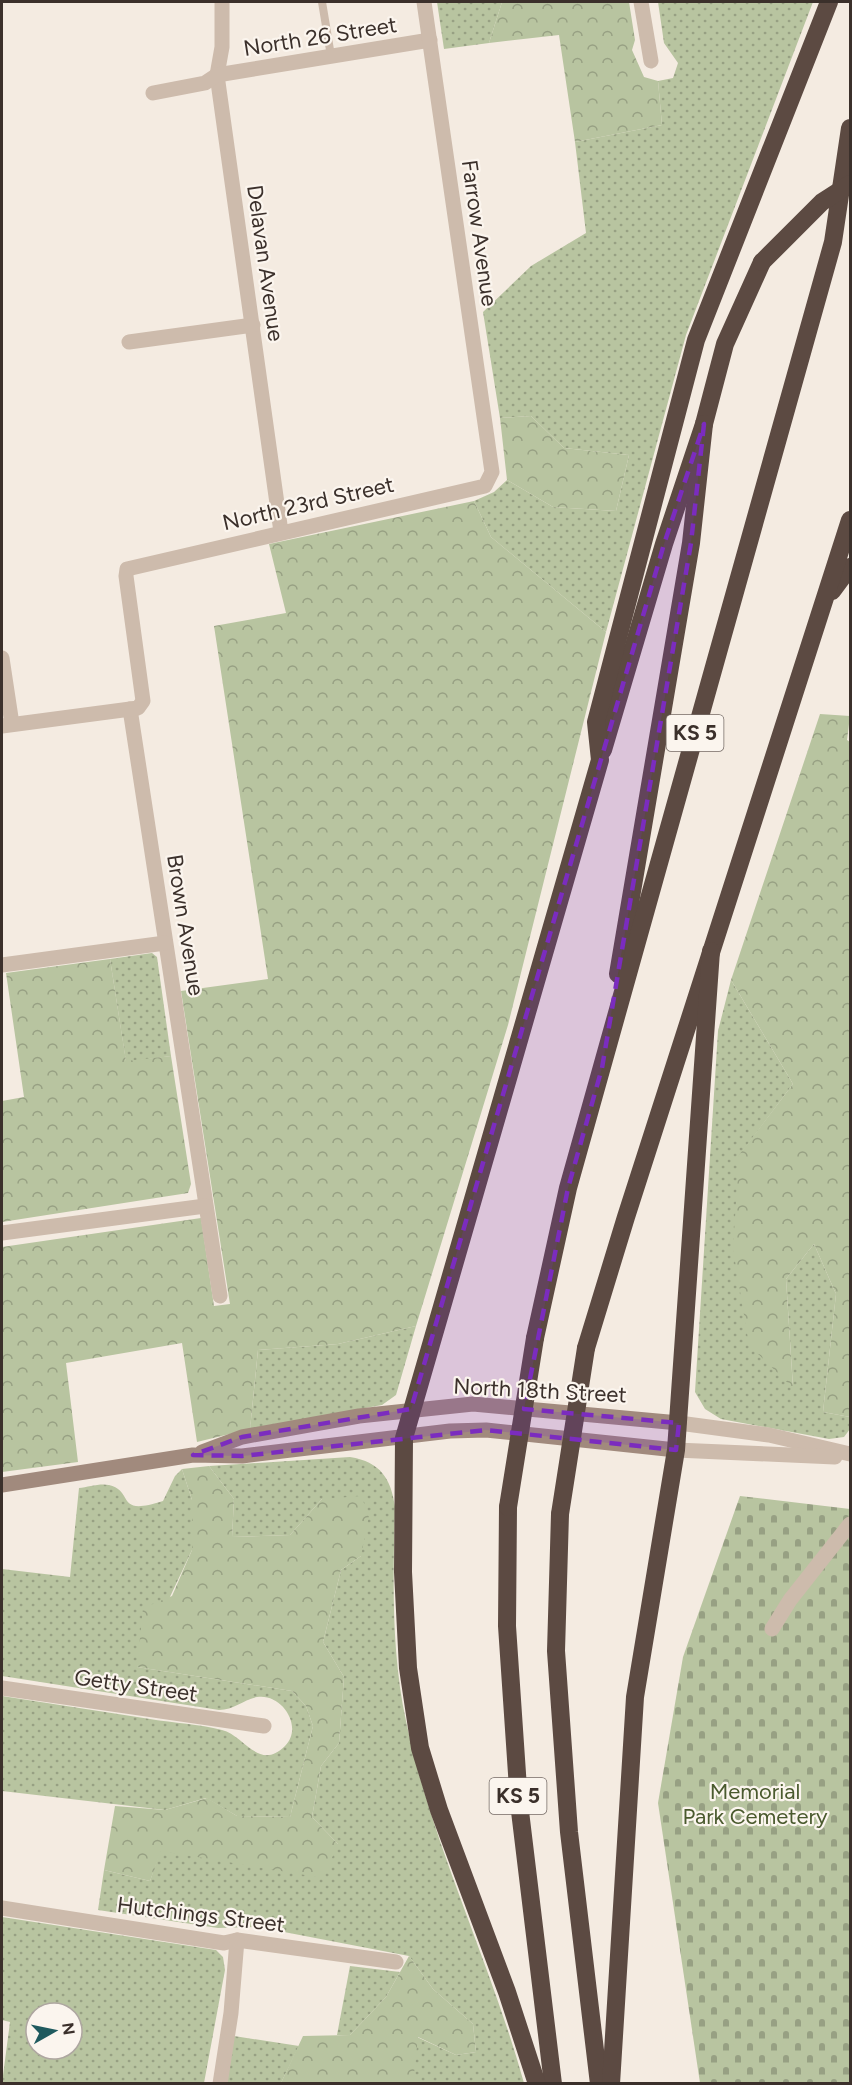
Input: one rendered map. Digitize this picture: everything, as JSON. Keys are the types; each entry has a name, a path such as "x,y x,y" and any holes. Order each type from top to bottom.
{"highway":[{"path":"600,760 596,722 696,340 829,2"},
{"name":"KS 5","path":"553,2084 519,1803 507,1626 508,1507 535,1338 568,1188 833,242 850,128"},
{"path":"537,2084 507,1992 439,1810 420,1748 408,1668 403,1572 404,1438 600,760 664,544 704,424 724,344 762,262 822,202 850,184"},
{"path":"602,1068 691,543 704,424"},
{"name":"KS 5","path":"599,2084 569,1832 558,1673 560,1514 586,1348 850,520"},
{"path":"824,602 850,567"},
{"path":"611,2084 635,1697 679,1423 711,951"}],"main road":[{"name":"North 18th Street","path":"193,1455 242,1437 411,1409 473,1404 679,1423"},
{"name":"North 18th Street","path":"2,1485 193,1455 242,1456 450,1431 486,1430 676,1450"}],"street":[{"name":"Delavan Avenue","path":"222,2 224,19 217,75 282,532"},
{"name":"Farrow Avenue","path":"424,2 492,472"},
{"path":"640,2 651,61"},
{"name":"North 26 Street","path":"153,93 205,83 217,75 430,40"},
{"path":"129,342 253,324"},
{"name":"North 23rd Street","path":"130,710 138,708 143,701 126,576 127,569 484,486 492,472"},
{"path":"2,658 7,725 130,710"},
{"name":"Brown Avenue","path":"130,710 220,1296"},
{"path":"2,966 165,943"},
{"path":"2,1233 206,1206"},
{"name":"North 18th Street","path":"679,1423 769,1435 850,1456"},
{"name":"North 18th Street","path":"676,1450 773,1456 850,1456"},
{"path":"772,1629 790,1600 850,1524"},
{"name":"Getty Street","path":"2,1688 264,1726"},
{"name":"Hutchings Street","path":"2,1908 224,1943 237,1940 396,1962"},
{"path":"220,2084 232,2002 237,1940"}],"lane":[{"path":"322,2 331,56"}],"highlighted area":[{"path":"704,424 691,543 602,1068 568,1188 524,1409 679,1423 676,1450 486,1430 242,1456 193,1455 242,1437 411,1409 664,544"}],"green space":[{"path":"437,2 502,2 489,43 444,49"},
{"path":"502,2 629,2 635,40 632,50 644,77 658,81 662,125 575,142 559,35 489,43"},
{"path":"658,2 813,2 686,335 606,632 491,537 474,501 494,492 507,480 553,507 616,511 629,455 564,448 531,416 500,418 483,312 531,266 586,233 575,142 662,125 658,81 673,78 678,63 664,43"},
{"path":"531,416 564,448 629,455 616,511 553,507 507,480 500,418"},
{"path":"474,501 491,537 606,632 508,1025 416,1326 338,1344 258,1350 250,1429 197,1442 182,1343 66,1363 78,1462 2,1472 2,1247 201,1218 214,1306 230,1304 181,991 268,979 214,626 286,613 269,544"},
{"path":"820,714 850,716 847,740 850,742 850,1417 823,1412 836,1294 814,1244 786,1279 793,1388 749,1345 733,1249 739,1155 793,1084 731,980"},
{"path":"152,953 157,957 171,1056 126,1062 110,959"},
{"path":"110,959 126,1061 171,1056 191,1184 188,1193 2,1222 2,1101 24,1097 6,973"},
{"path":"731,980 793,1084 739,1156 793,1387 786,1279 814,1244 836,1294 823,1412 850,1417 850,1429 844,1437 829,1439 721,1419 705,1409 695,1392 718,1031"},
{"path":"416,1326 396,1395 382,1405 250,1429 258,1350 338,1344"},
{"path":"350,1457 361,1459 377,1468 383,1473 391,1488 395,1507 395,1641 406,1721 431,1813 495,1992 524,2083 412,2083 417,2037 456,2055 476,2052 473,2024 433,1989 409,1956 258,1927 218,1928 98,1910 104,1870 150,1881 160,1851 338,1844 312,1817 321,1766 339,1743 344,1677 323,1642 341,1570 361,1556 322,1499 290,1535 232,1537 234,1499 209,1466"},
{"path":"209,1466 234,1499 232,1537 290,1535 322,1499 361,1496 369,1515 361,1556 341,1570 323,1642 344,1677 339,1743 321,1766 312,1817 338,1844 323,1878 161,1851 150,1881 104,1870 115,1806 165,1810 207,1798 237,1816 290,1817 313,1726 306,1706 292,1691 137,1667 143,1608 172,1596 192,1550 192,1500 182,1469"},
{"path":"182,1469 192,1500 192,1550 137,1667 292,1691 306,1706 313,1726 290,1817 237,1816 206,1798 165,1810 2,1791 2,1696 222,1730 230,1733 259,1754 276,1753 285,1746 290,1738 292,1730 288,1713 275,1700 266,1697 257,1697 219,1710 2,1676 2,1569 70,1577 79,1488 109,1485 122,1492 131,1505 148,1505 163,1501 175,1476"},
{"name":"Memorial Park Cemetery","path":"740,1496 850,1509 850,2083 700,2083 658,1803 683,1657"},
{"path":"2,1917 216,1950 223,1957 225,1970 204,2083 2,2083 10,2022 2,2020"},
{"path":"409,1956 433,1989 473,2024 476,2052 456,2055 418,2037 413,2083 281,2083 303,2036 350,2035 386,1997"},
{"path":"350,1966 400,1972 386,1997 350,2035 337,2035"},
{"path":"234,2036 299,2046 281,2083 227,2084"}]}
